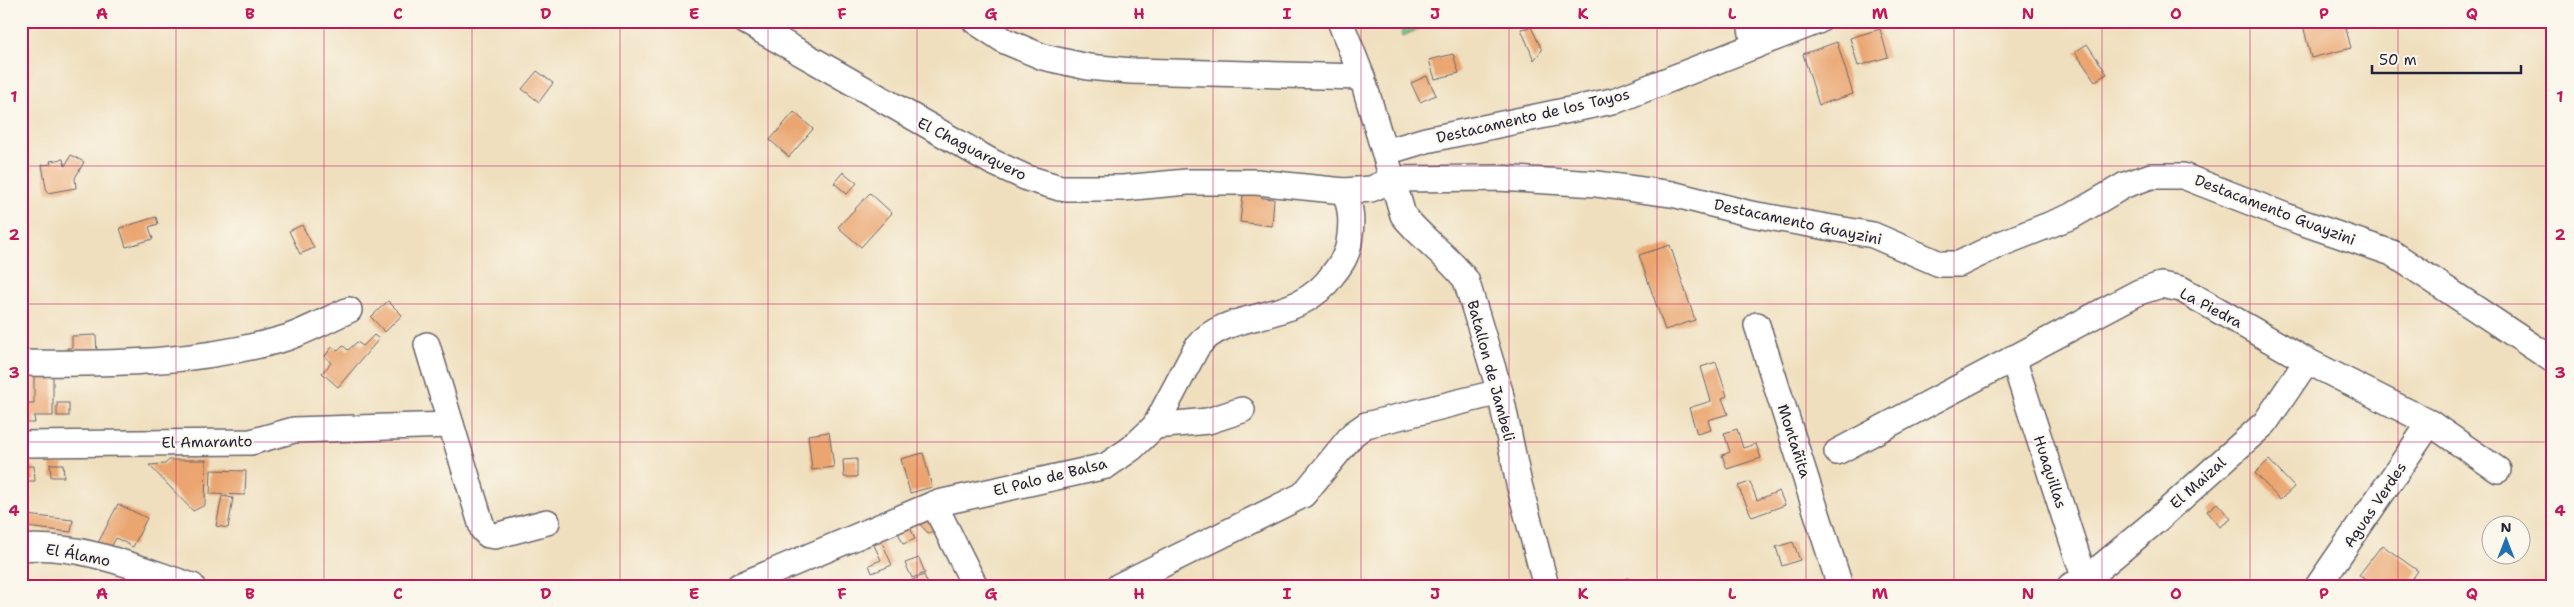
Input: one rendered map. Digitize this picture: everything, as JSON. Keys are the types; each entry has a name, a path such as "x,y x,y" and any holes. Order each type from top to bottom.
{"street":[{"name":"El Chaguarquero","path":"745,21 927,127 992,162 1035,181 1060,188 1122,188 1186,182 1256,182 1344,190 1371,189 1394,179"},
{"path":"975,21 1005,41 1043,58 1088,67 1131,71 1362,77"},
{"name":"Batallon de Jambeli","path":"1340,21 1362,77 1386,152 1403,215 1416,231 1458,269 1466,280 1500,392 1519,484 1546,586"},
{"path":"1750,21 1754,46"},
{"name":"Destacamento de los Tayos","path":"1386,152 1426,140 1617,100 1818,21"},
{"name":"Destacamento Guayzini","path":"1394,179 1544,179 1672,194 1751,214 1873,235 1940,264 1949,265 1959,264 1998,245 2072,216 2125,185 2151,176 2183,176 2302,222 2392,253 2553,360"},
{"name":"El Palo de Balsa","path":"738,586 934,504 1106,466 1132,448 1155,426 1197,347 1204,338 1214,330 1276,314 1306,301 1326,286 1347,254 1352,226 1350,202 1344,190"},
{"name":"La Piedra","path":"1837,452 2139,292 2161,285 2181,289 2307,361 2430,423 2498,470"},
{"path":"21,363 127,364 224,353 287,337 349,310"},
{"name":"Montañita","path":"1757,325 1840,586"},
{"path":"427,345 482,530 488,535 495,536 547,522"},
{"name":"Huaquillas","path":"2012,358 2081,584"},
{"name":"El Maizal","path":"2081,584 2157,520 2265,423 2307,361"},
{"path":"1119,586 1303,495 1353,434 1366,424 1500,392"},
{"path":"1155,426 1208,421 1242,410"},
{"name":"Aguas Verdes","path":"2318,586 2430,423"},
{"name":"El Amaranto","path":"21,444 251,442 294,430 451,424"},
{"path":"934,504 975,586"},
{"name":"El Álamo","path":"21,548 54,548 76,551 192,586"}],"green space":[{"path":"1398,21 1437,21 1403,36"}],"building":[{"path":"2302,21 2344,21 2351,48 2311,58"},
{"path":"1531,27 1542,50 1534,60 1521,29"},
{"path":"1880,29 1888,57 1858,66 1850,38"},
{"path":"1837,42 1853,94 1819,105 1803,54"},
{"path":"2087,44 2107,74 2095,81 2075,52"},
{"path":"1453,54 1459,73 1435,79 1429,60"},
{"path":"537,71 553,83 539,102 522,89"},
{"path":"1427,76 1436,95 1420,102 1411,83"},
{"path":"794,112 813,129 789,157 770,140"},
{"path":"71,155 84,162 75,178 76,188 47,193 42,165 51,164 50,161 63,159 65,166"},
{"path":"843,172 857,183 847,194 834,183"},
{"path":"1244,187 1259,188 1262,198 1274,199 1272,226 1240,222"},
{"path":"870,193 892,213 861,247 838,227"},
{"path":"156,217 158,224 149,227 153,239 126,247 120,228"},
{"path":"302,225 314,248 300,254 289,231"},
{"path":"1670,245 1695,320 1665,330 1639,255"},
{"path":"388,301 402,315 385,332 371,317"},
{"path":"96,335 97,354 68,356 67,348 72,348 72,336"},
{"path":"374,335 379,339 338,387 322,373 331,363 325,356 332,347 338,351 343,346 348,350 357,342 363,346"},
{"path":"1716,362 1727,396 1722,398 1728,414 1708,420 1711,430 1697,434 1689,408 1711,401 1701,367"},
{"path":"34,375 53,375 53,416 34,416 35,423 21,423 21,403 34,403"},
{"path":"57,403 69,403 69,416 57,416"},
{"path":"1737,429 1743,448 1756,444 1761,458 1727,469 1722,455 1730,452 1724,433"},
{"path":"829,432 834,467 812,470 808,435"},
{"path":"923,453 932,487 910,493 901,459"},
{"path":"857,459 857,477 844,477 843,460"},
{"path":"169,460 206,460 205,505 193,511 149,465 165,464"},
{"path":"2269,460 2294,487 2280,500 2255,473"},
{"path":"50,464 63,464 64,477 51,477"},
{"path":"21,466 34,466 35,481 27,481 28,488 21,489"},
{"path":"211,470 246,471 245,495 210,494"},
{"path":"1750,482 1757,500 1779,491 1785,505 1752,517 1738,486"},
{"path":"222,496 233,498 228,528 216,526"},
{"path":"2217,503 2231,519 2220,527 2207,511"},
{"path":"118,504 147,518 133,547 116,538 109,551 97,545"},
{"path":"929,511 937,530 928,533 913,517"},
{"path":"26,515 73,520 71,532 25,527"},
{"path":"907,520 915,539 903,544 895,525"},
{"path":"882,542 892,565 872,573 869,565 881,560 874,545"},
{"path":"1793,542 1800,560 1782,566 1776,547"},
{"path":"2382,545 2418,571 2407,586 2373,586 2359,575"},
{"path":"919,558 925,573 912,578 905,563"},
{"path":"924,575 929,586 912,586 910,581"},
{"path":"2553,575 2553,586 2545,586"},
{"path":"1628,578 1630,586 1615,586 1614,582"}]}
